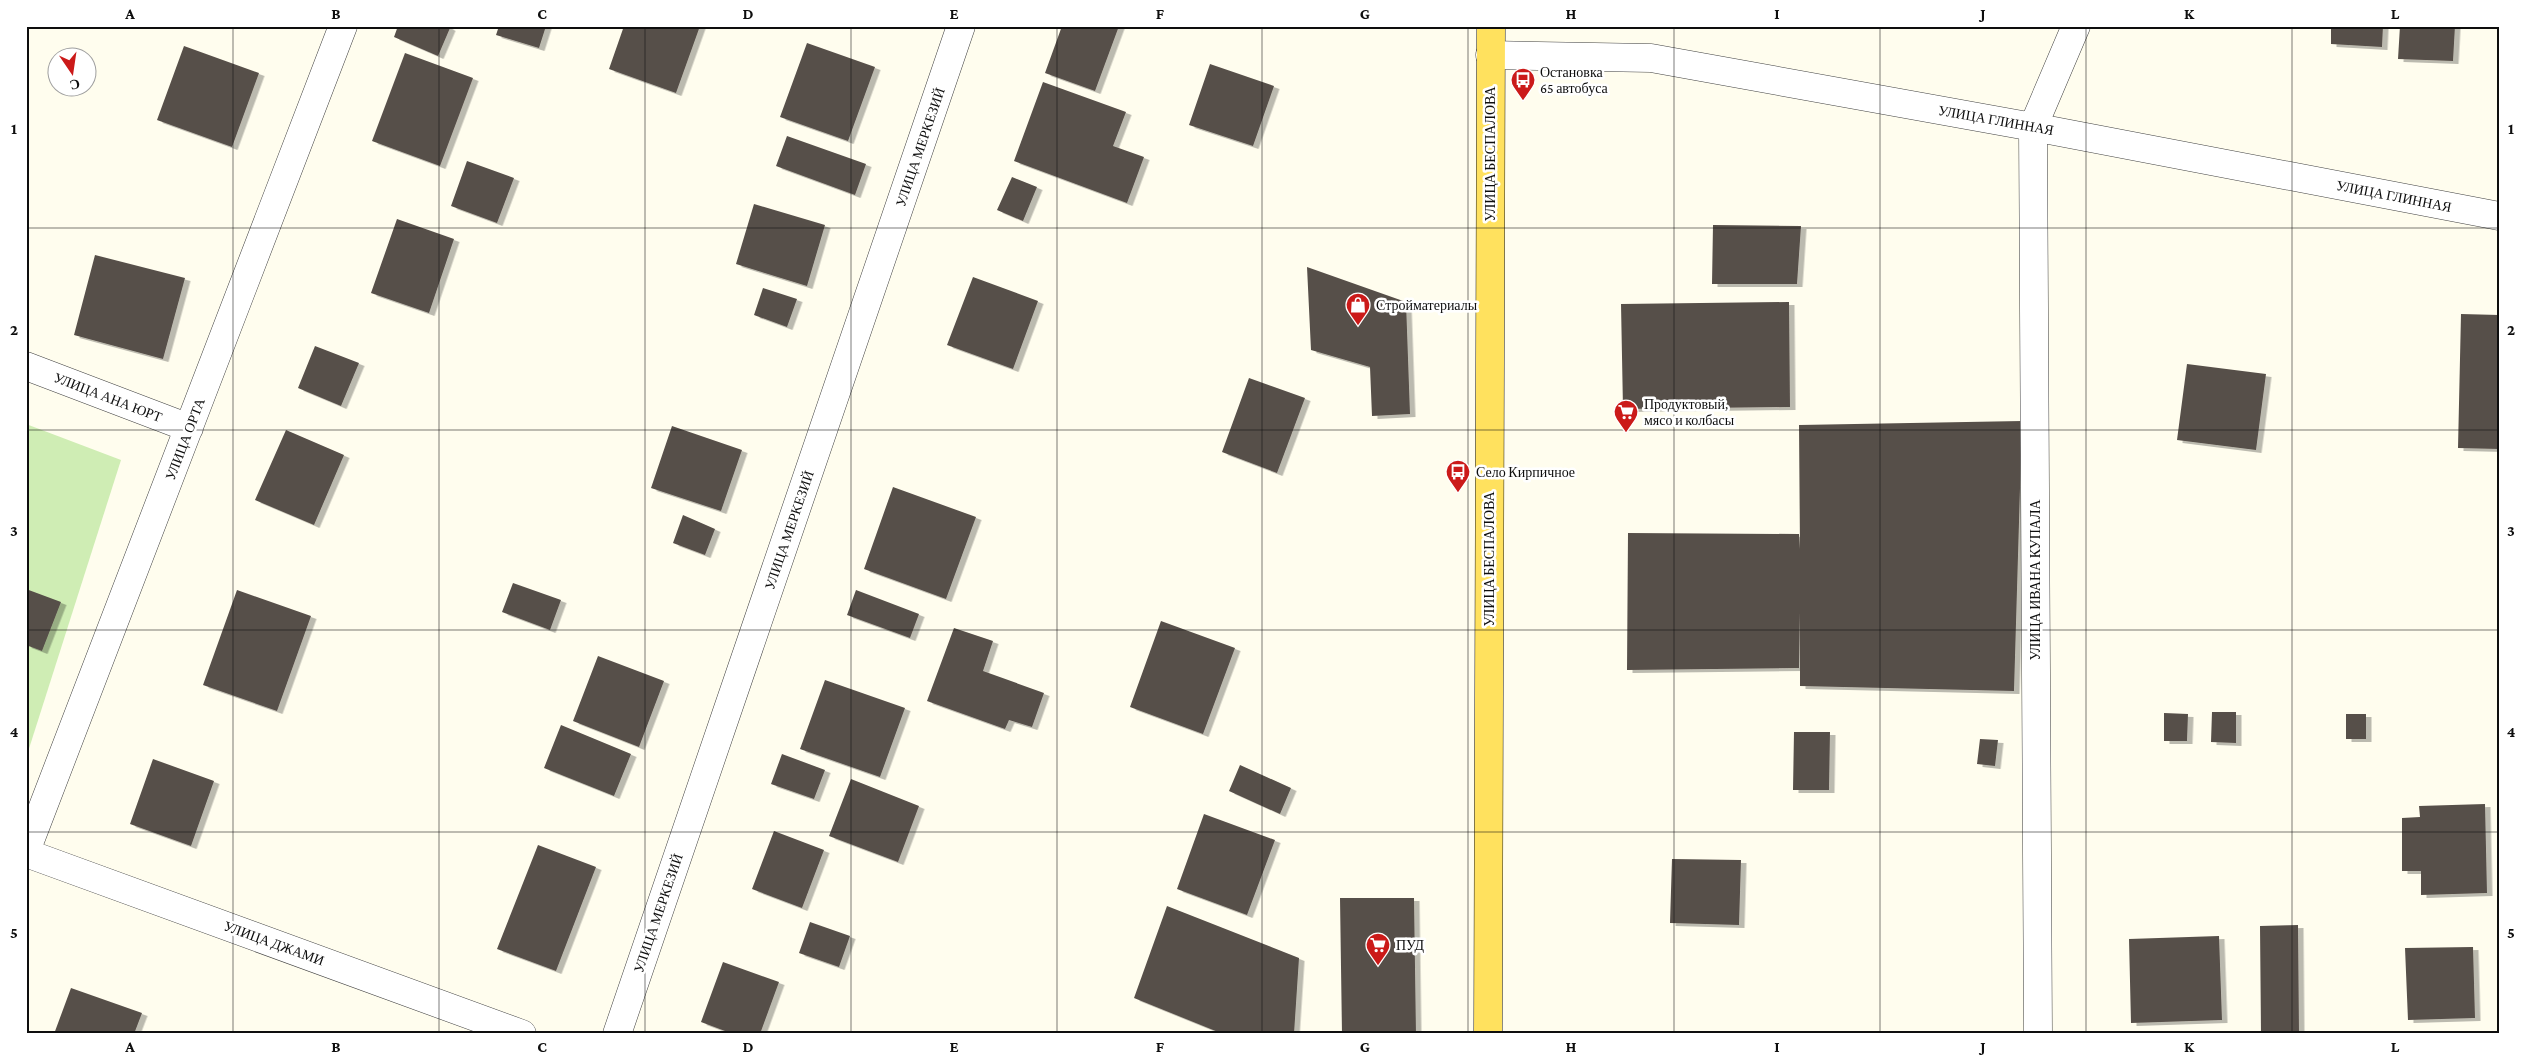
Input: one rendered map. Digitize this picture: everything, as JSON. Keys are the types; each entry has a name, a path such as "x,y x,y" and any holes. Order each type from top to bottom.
{"main road":[{"name":"УЛИЦА БЕСПАЛОВА","path":"1488,1034 1491,26"}],"street":[{"name":"УЛИЦА ОРТА","path":"26,852 343,26"},
{"name":"УЛИЦА МЕРКЕЗИЙ","path":"617,1034 961,26"},
{"path":"2033,127 2076,26"},
{"name":"УЛИЦА ГЛИННАЯ","path":"1490,55 1652,58 2033,127 2499,216"},
{"name":"УЛИЦА ИВАНА КУПАЛА","path":"2033,127 2038,1034"},
{"name":"УЛИЦА АНА ЮРТ","path":"26,366 189,428"},
{"name":"УЛИЦА ДЖАМИ","path":"26,852 522,1034"}],"green space":[{"path":"26,424 121,460 26,758"}],"building":[{"path":"398,26 447,26 450,28 438,56 394,37"},
{"path":"499,26 546,26 539,48 496,35"},
{"path":"624,26 700,26 676,93 609,69"},
{"path":"1062,26 1119,26 1095,91 1045,73"},
{"path":"2331,26 2383,26 2382,47 2331,44"},
{"path":"2400,26 2455,26 2453,61 2398,59"},
{"path":"807,43 875,67 848,141 780,117"},
{"path":"184,46 259,73 232,147 157,120"},
{"path":"405,53 473,78 440,166 372,141"},
{"path":"1210,64 1274,86 1253,146 1189,125"},
{"path":"1043,82 1126,112 1113,146 1144,157 1127,203 1014,161"},
{"path":"787,136 866,164 855,195 776,166"},
{"path":"467,161 514,178 497,223 451,206"},
{"path":"1012,177 1037,187 1023,221 997,210"},
{"path":"754,204 825,225 807,286 736,264"},
{"path":"397,219 454,239 429,313 371,293"},
{"path":"1713,225 1801,226 1797,284 1712,284"},
{"path":"95,255 185,278 163,359 74,335"},
{"name":"Стройматериалы","path":"1307,267 1406,302 1410,414 1372,416 1370,367 1311,350"},
{"path":"973,277 1038,301 1013,369 947,345"},
{"path":"763,288 797,299 787,327 754,315"},
{"path":"1789,302 1790,407 1623,409 1621,304"},
{"path":"2461,314 2499,315 2499,449 2458,448"},
{"path":"315,346 359,363 341,406 298,388"},
{"path":"2187,364 2266,374 2256,450 2177,440"},
{"path":"1249,378 1305,398 1277,473 1222,452"},
{"path":"2022,421 2014,691 1800,686 1800,612 1799,668 1627,670 1628,533 1799,534 1800,549 1799,425"},
{"path":"672,426 742,450 721,511 651,488"},
{"path":"286,430 344,455 314,525 255,500"},
{"path":"893,487 976,517 946,599 864,569"},
{"path":"683,515 715,529 705,555 673,543"},
{"path":"513,583 561,600 550,630 502,612"},
{"path":"26,589 61,602 42,651 26,645"},
{"path":"237,590 311,616 277,711 203,685"},
{"path":"856,590 919,614 910,638 847,615"},
{"path":"1161,621 1235,648 1203,734 1130,707"},
{"path":"954,628 993,641 983,671 1044,693 1032,727 1009,720 1005,729 927,701"},
{"path":"598,656 664,681 639,747 573,721"},
{"path":"825,680 905,708 880,777 800,749"},
{"path":"2212,712 2236,712 2236,743 2211,742"},
{"path":"2164,713 2188,714 2187,741 2164,741"},
{"path":"2346,714 2366,714 2366,739 2346,739"},
{"path":"561,725 631,754 614,796 544,768"},
{"path":"1794,732 1830,732 1829,790 1793,790"},
{"path":"1980,739 1998,740 1995,766 1977,764"},
{"path":"782,754 825,770 814,799 771,784"},
{"path":"153,759 214,781 191,846 130,824"},
{"path":"1240,765 1291,788 1280,814 1229,791"},
{"path":"851,779 919,806 898,862 829,836"},
{"path":"2485,804 2487,893 2421,895 2421,871 2402,871 2402,818 2420,817 2419,806"},
{"path":"1204,814 1275,840 1247,915 1177,889"},
{"path":"774,831 824,850 802,908 752,889"},
{"path":"538,845 596,867 556,971 497,949"},
{"path":"1672,859 1741,860 1739,925 1670,923"},
{"name":"ПУД","path":"1340,898 1414,898 1416,1034 1342,1034"},
{"path":"1167,906 1299,958 1294,1034 1223,1034 1134,998"},
{"path":"810,922 850,936 839,967 799,953"},
{"path":"2298,925 2299,1033 2261,1033 2260,926"},
{"path":"2219,936 2222,1020 2131,1023 2129,939"},
{"path":"2473,947 2475,1018 2408,1020 2405,948"},
{"path":"723,962 779,982 760,1034 733,1034 701,1022"},
{"path":"71,988 142,1013 134,1034 54,1034"}],"place":[{"name":"Остановка 65 автобуса","path":"1523,101"},
{"name":"Стройматериалы","path":"1358,326"},
{"name":"Продуктовый, мясо и колбасы","path":"1626,433"},
{"name":"Село Кирпичное","path":"1458,493"},
{"name":"ПУД","path":"1378,966"}]}
